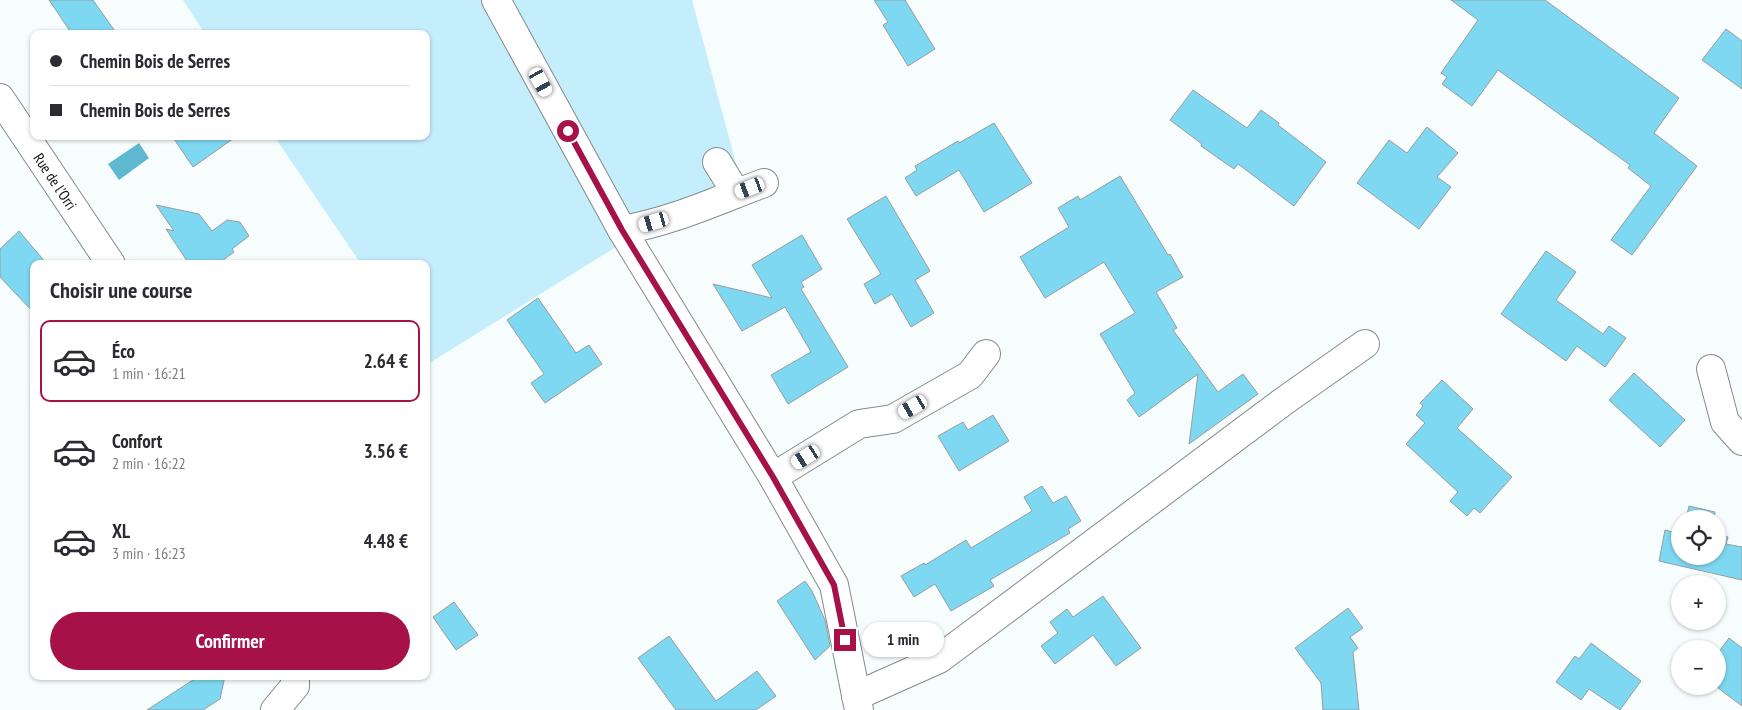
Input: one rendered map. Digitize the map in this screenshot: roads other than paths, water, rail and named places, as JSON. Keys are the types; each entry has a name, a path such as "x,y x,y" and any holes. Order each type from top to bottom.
{"street":[{"path":"496,0 622,230 773,477 834,585 857,703 939,659 1284,401 1365,344"},
{"name":"Rue de l'Orri","path":"0,98 108,260"},
{"path":"717,162 736,193"},
{"path":"622,230 672,217 764,183"},
{"path":"773,477 859,424 893,419 970,375 986,354"},
{"path":"1712,369 1726,422 1742,441"},
{"path":"275,710 296,686 295,680"}],"water":[{"path":"139,143 149,158 119,180 108,164"}]}
